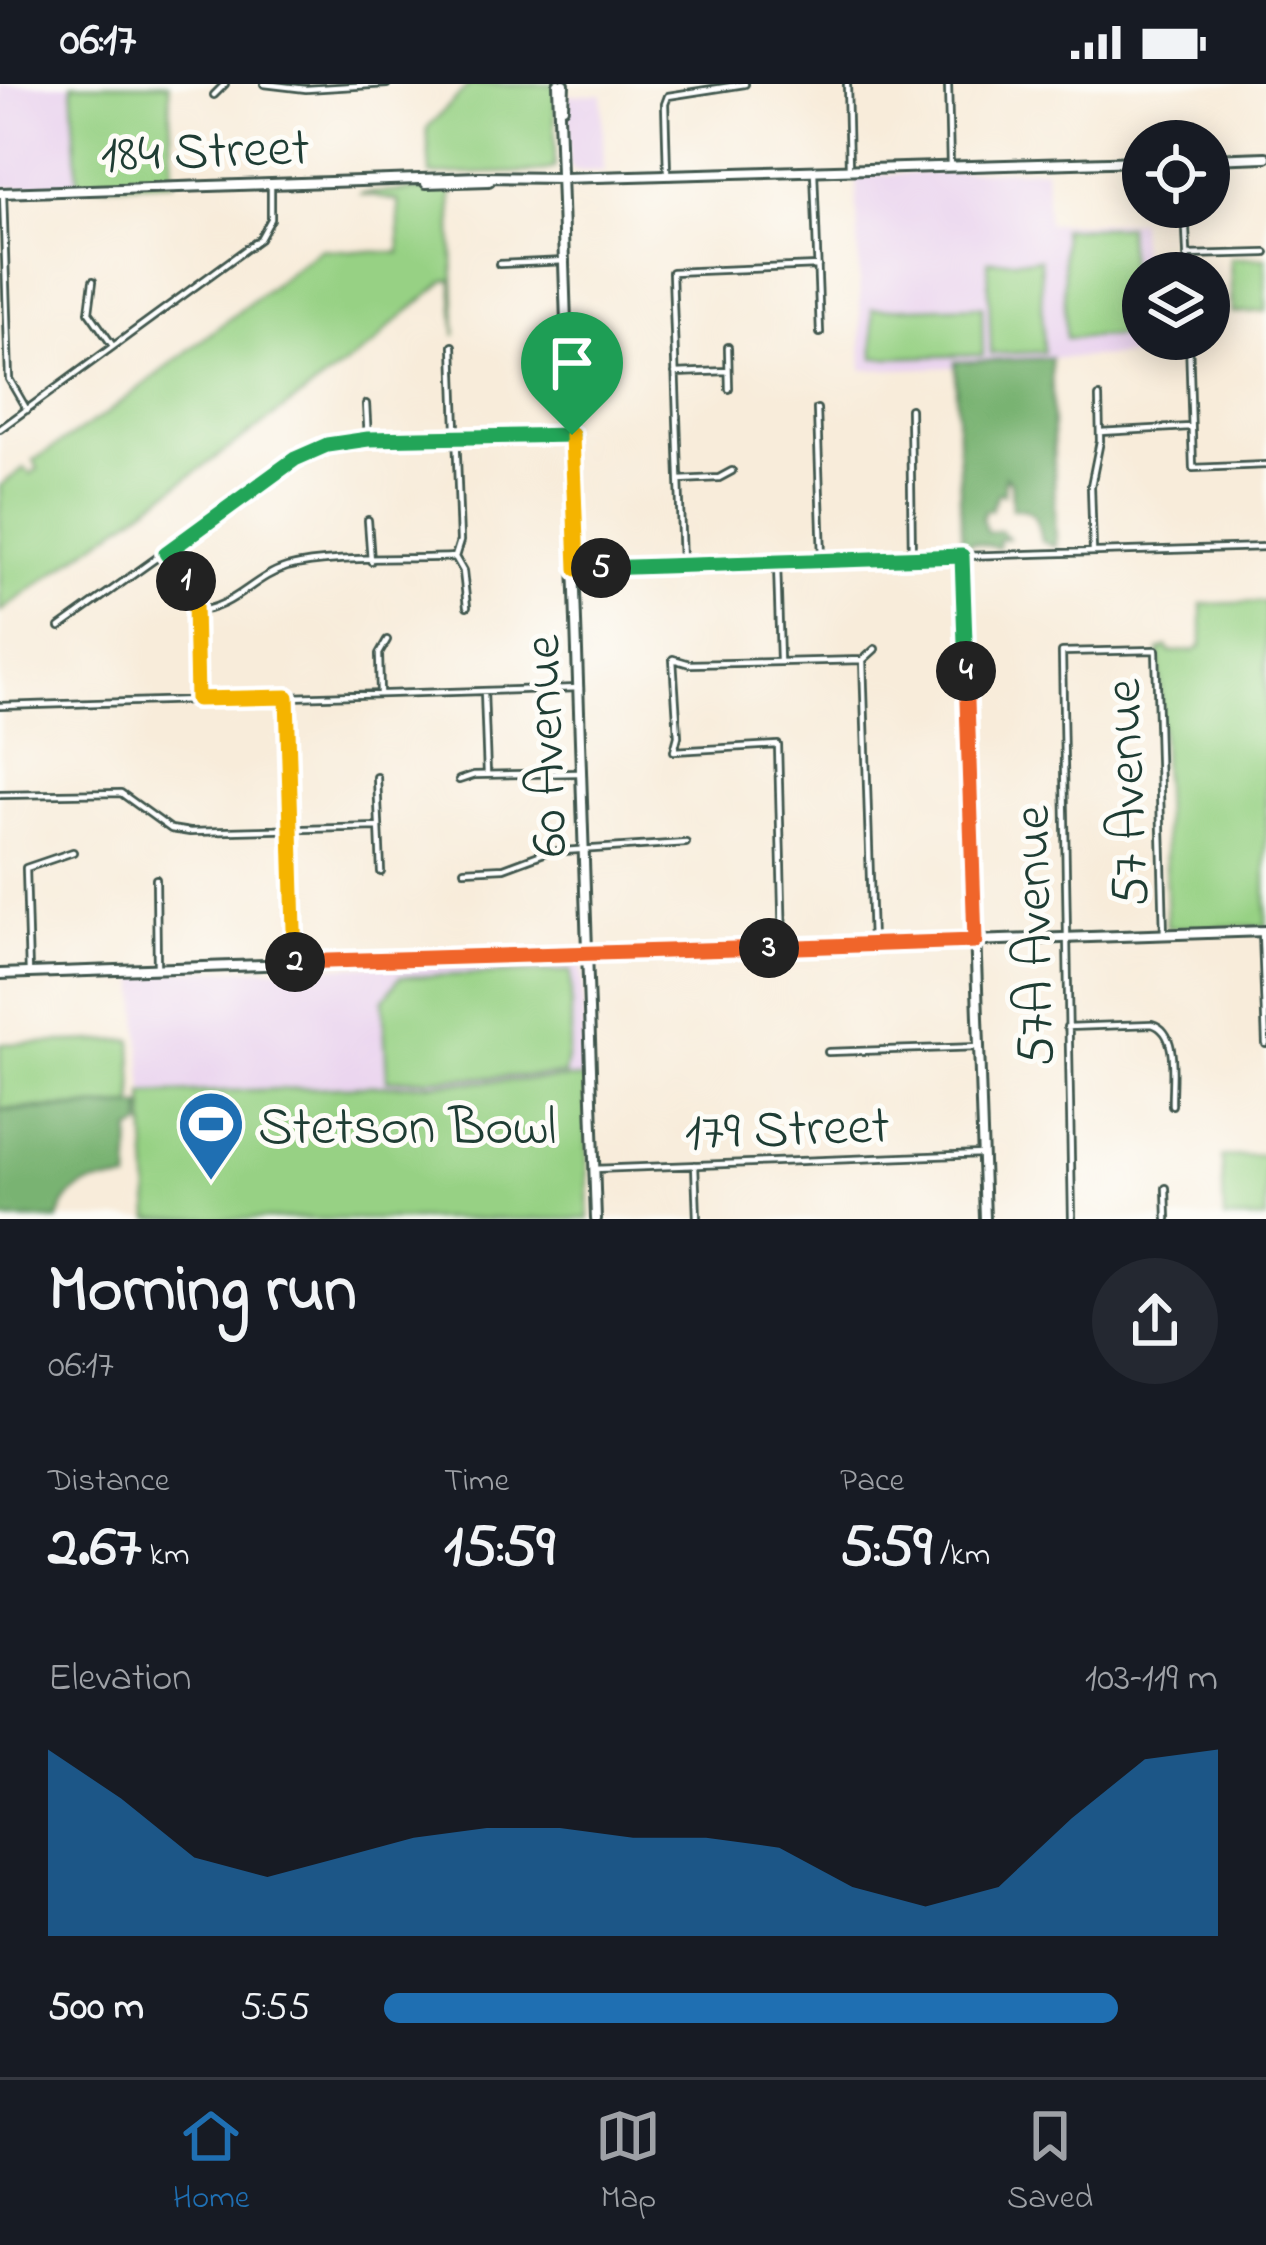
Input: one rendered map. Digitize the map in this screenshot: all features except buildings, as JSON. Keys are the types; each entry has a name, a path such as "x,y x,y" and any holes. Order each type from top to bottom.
{"street":[{"path":"214,95 224,84"},
{"path":"264,84 305,89 386,84"},
{"name":"60 Avenue","path":"561,84 596,1219"},
{"path":"667,175 668,96 746,84"},
{"path":"847,84 849,170"},
{"path":"947,84 950,167"},
{"path":"1230,158 1266,157"},
{"name":"184 Street","path":"1,194 479,176 563,178 1122,162"},
{"path":"814,171 820,333"},
{"path":"0,429 263,235 271,219 271,185"},
{"path":"1,194 9,379 27,410"},
{"path":"1230,254 1266,253"},
{"path":"499,263 566,262"},
{"path":"682,566 672,272 818,266"},
{"path":"93,281 89,312 113,346"},
{"path":"453,346 460,541 455,557 463,571 467,607"},
{"path":"728,347 729,389"},
{"path":"1190,360 1193,468 1266,465"},
{"path":"675,373 728,371"},
{"path":"1093,551 1091,486 1100,432 1099,397"},
{"path":"366,404 368,439"},
{"path":"817,409 822,562"},
{"path":"910,409 912,559"},
{"path":"1100,432 1192,427"},
{"path":"60,627 295,459 327,445 368,439 572,435"},
{"path":"679,480 719,478 732,471"},
{"path":"368,520 371,561"},
{"path":"577,569 1266,547"},
{"path":"166,553 190,588 195,611 197,699"},
{"path":"962,556 985,1219"},
{"path":"195,611 221,606 283,568 455,557"},
{"path":"777,564 780,661"},
{"path":"380,694 379,654 387,640"},
{"path":"783,947 778,745 674,751 678,736 673,658 690,664 863,660 875,649"},
{"name":"57 Avenue","path":"1062,652 1156,650 1164,935"},
{"name":"57A Avenue","path":"1062,652 1072,1219"},
{"path":"863,660 873,944"},
{"path":"0,706 580,688"},
{"path":"484,691 487,775"},
{"path":"287,697 296,964"},
{"path":"459,780 583,773"},
{"path":"377,778 381,872"},
{"path":"0,795 121,793 179,831 378,827"},
{"path":"464,870 504,868 547,851 686,843"},
{"path":"29,973 26,868 74,852"},
{"path":"156,879 157,968"},
{"path":"0,974 1264,932 1266,1044"},
{"path":"1066,1027 1152,1024 1163,1028 1170,1039 1172,1105"},
{"path":"828,1052 979,1046"},
{"name":"179 Street","path":"594,1168 982,1154"},
{"path":"695,1165 697,1219"},
{"path":"1166,1188 1167,1219"}],"shaded area":[{"path":"0,84 72,84 78,186 0,188"},
{"path":"602,94 604,171 574,171 569,164 568,95"},
{"path":"1045,169 1047,224 1122,222 1122,228 1139,228 1140,252 1122,252 1122,356 862,370 856,175"},
{"path":"576,960 582,967 585,1078 144,1094 136,972"}],"green space":[{"path":"72,84 169,84 173,182 78,186"},
{"path":"470,84 555,84 555,168 430,175 427,128"},
{"path":"455,187 451,195 456,336 452,280 446,280 376,343 0,612 0,486 24,468 30,474 38,469 34,460 106,414 320,249 400,253 398,201 359,194"},
{"path":"1127,228 1128,252 1122,252 1122,335 1066,338 1062,229"},
{"path":"1230,258 1266,258 1266,311 1232,313"},
{"path":"1040,259 1044,352 991,354 988,261"},
{"path":"982,306 983,355 874,358 872,309"},
{"path":"1051,358 1056,546 1041,541 1030,513 1012,509 1011,482 1005,476 1004,494 998,493 982,519 987,532 1000,531 1008,538 999,540 998,548 972,542 962,548 955,362"},
{"path":"1266,602 1266,926 1167,928 1159,651 1167,647 1169,652 1195,651 1202,645 1202,604"},
{"path":"571,971 571,1034 564,1075 387,1080 383,1000 400,977"},
{"path":"132,1040 134,1105 0,1109 0,1044"},
{"path":"585,1078 589,1219 150,1219 144,1094"},
{"path":"142,1106 142,1126 131,1131 129,1181 95,1183 77,1190 58,1219 0,1219 0,1111"},
{"path":"1266,1155 1266,1219 1224,1219 1222,1157"}],"place":[{"name":"Stetson Bowl","path":"211,1183"}],"route":[{"path":"572,435 577,569 962,556 975,941 296,964 287,697 197,699 195,603 188,582 166,553 295,459 327,445 368,439 572,435"}]}
